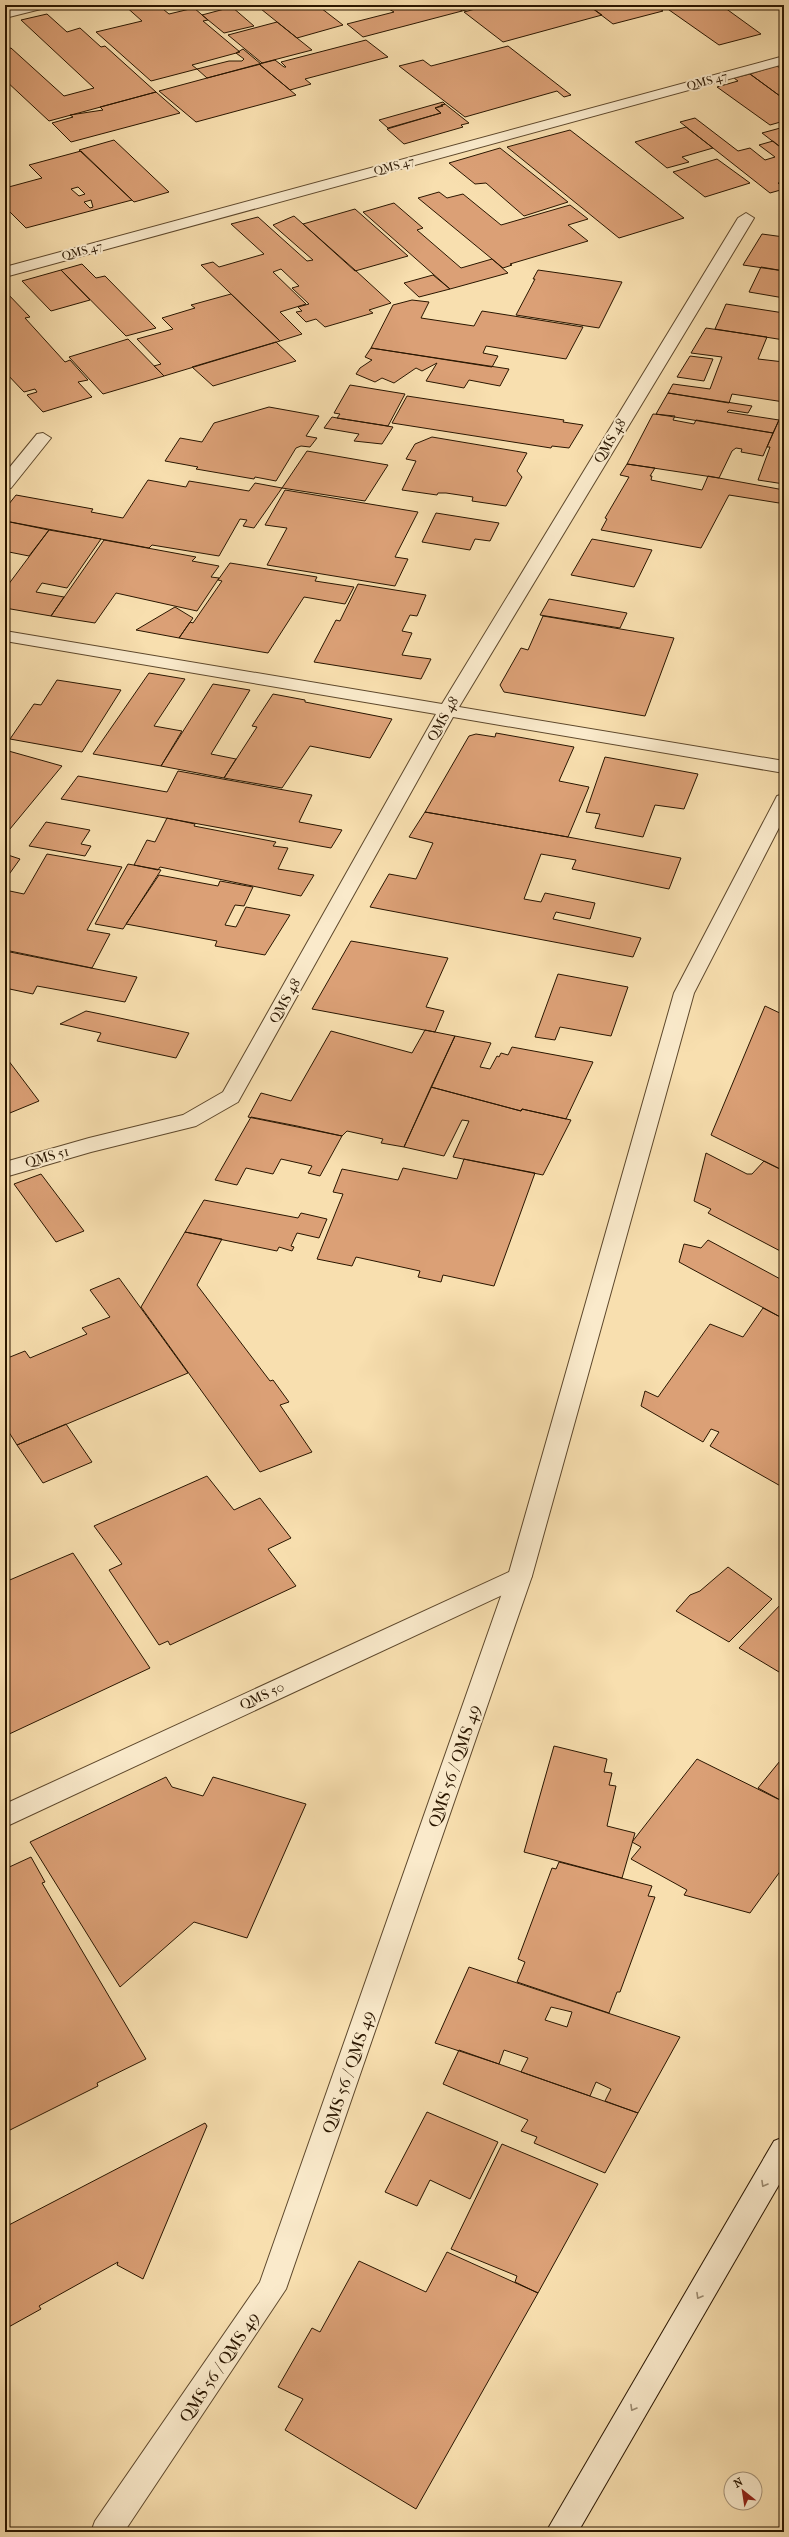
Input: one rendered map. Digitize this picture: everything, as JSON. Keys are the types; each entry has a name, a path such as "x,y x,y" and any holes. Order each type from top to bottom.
{"street":[{"path":"5,14 40,5"},
{"name":"QMS 47","path":"5,272 784,60"},
{"name":"QMS 48","path":"89,1145 189,1121 231,1097 448,710 746,218"},
{"path":"5,484 43,438"},
{"path":"5,636 784,767"},
{"name":"QMS 56 / QMS 49","path":"106,2532 272,2289 520,1576 684,993 784,800"},
{"name":"QMS 51","path":"5,1170 89,1145"},
{"name":"QMS 50","path":"5,1816 520,1576"},
{"path":"561,2532 784,2150"}],"building":[{"path":"124,5 158,5 169,14 194,8 208,20 203,21 240,52 192,65 197,69 151,81 96,32 142,21"},
{"path":"256,5 317,5 343,25 297,38"},
{"path":"382,5 455,5 462,11 363,37 347,24 394,12"},
{"path":"455,5 481,5 481,6 462,11"},
{"path":"490,5 588,5 602,15 503,42 464,12"},
{"path":"588,5 654,5 663,11 613,24"},
{"path":"662,5 721,5 761,34 719,45"},
{"path":"232,7 254,26 224,33 202,15"},
{"path":"47,14 67,32 80,28 101,47 105,46 156,92 49,121 5,80 5,49 11,48 64,96 94,88 21,20"},
{"path":"277,22 312,50 262,63 228,35"},
{"path":"366,40 388,57 305,79 311,84 290,90 259,64 275,60 286,67 281,62"},
{"path":"508,46 571,95 564,97 557,91 465,117 399,66 423,60 431,66"},
{"path":"243,49 261,64 207,78 197,69 229,61 242,61 244,59 236,53"},
{"path":"259,64 296,95 196,122 159,91"},
{"path":"776,66 784,69 784,99 750,74"},
{"path":"750,74 784,99 784,121 770,125 717,87 738,81 734,78"},
{"path":"156,92 180,113 71,142 52,123 73,117 70,115 103,110 100,107"},
{"path":"443,102 445,104 441,105 443,106 435,108 441,113 388,128 379,120"},
{"path":"445,104 469,123 461,125 463,127 404,144 387,129 441,113 435,108"},
{"path":"695,118 738,151 750,148 765,160 775,157 759,145 773,141 784,150 784,181 778,183 784,189 770,193 680,122"},
{"path":"686,127 713,148 682,157 689,162 667,168 635,142"},
{"path":"784,127 784,150 762,133"},
{"path":"570,130 684,218 619,238 507,147"},
{"path":"114,140 169,192 134,202 79,150"},
{"path":"500,148 568,202 524,216 486,183 475,184 449,163"},
{"path":"81,151 132,200 26,228 5,207 5,188 42,178 29,165","holes":["78,187 85,194 79,196 71,189","91,200 93,207 90,208 84,202"]},
{"path":"717,159 750,183 705,197 673,172"},
{"path":"439,192 447,198 463,194 501,225 570,205 588,219 568,225 588,241 510,264 512,265 503,268 418,198"},
{"path":"394,203 423,228 417,230 461,268 492,259 508,273 450,289 363,212"},
{"path":"355,209 408,256 355,271 303,224"},
{"path":"294,216 391,303 369,310 373,313 325,327 316,319 306,322 296,312 302,311 298,307 309,304 292,288 299,286 281,269 273,272 306,304 280,312 302,334 280,341 201,265 213,262 219,267 264,254 231,224 258,217 307,261 313,260 273,225"},
{"path":"762,234 784,237 784,271 743,265"},
{"path":"82,264 96,278 105,276 156,328 126,336 61,270"},
{"path":"761,267 784,271 784,298 749,292"},
{"path":"61,270 90,300 51,311 22,281"},
{"path":"538,270 622,282 599,328 516,315 535,279 533,279"},
{"path":"433,275 450,289 419,297 404,283"},
{"path":"5,291 30,317 25,318 65,362 70,360 88,380 78,382 92,397 43,412 27,395 37,392 35,389 24,392 5,372"},
{"path":"231,294 280,341 164,376 154,366 161,364 137,339 173,329 162,318 195,308 191,305"},
{"path":"412,300 429,302 421,318 474,326 482,311 583,327 566,359 486,346 483,353 498,356 492,367 371,348 393,305"},
{"path":"726,304 784,313 784,340 715,329"},
{"path":"706,328 767,337 758,359 784,362 784,402 732,394 729,403 668,393 673,384 710,389 722,357 691,353"},
{"path":"128,339 164,376 103,394 69,357"},
{"path":"276,342 296,361 213,386 192,367"},
{"path":"371,348 509,369 500,386 469,380 464,388 426,381 437,363 422,371 416,368 394,383 382,378 375,382 356,374 360,368 372,360 365,357"},
{"path":"690,356 713,359 704,381 677,377"},
{"path":"350,385 405,394 388,426 337,418 340,414 334,413"},
{"path":"668,393 752,406 748,413 729,410 727,412 779,420 773,433 656,414"},
{"path":"407,396 564,420 563,422 583,425 569,448 552,446 551,448 392,423"},
{"path":"269,407 319,416 306,436 317,438 310,447 301,446 296,448 276,481 255,477 254,479 196,469 198,467 165,461 180,438 202,442 214,423"},
{"path":"783,411 784,484 758,480 770,447 767,447"},
{"path":"653,414 675,416 673,420 694,424 696,420 773,433 763,456 741,452 742,449 736,448 732,451 719,478 627,464"},
{"path":"332,417 393,427 382,444 354,441 359,434 324,428"},
{"path":"432,437 527,453 517,471 522,477 506,506 472,501 473,497 446,493 438,493 437,495 402,490 416,461 406,459 415,444"},
{"path":"307,451 388,465 365,501 282,488"},
{"path":"627,464 655,468 650,476 652,476 651,480 702,490 708,476 784,490 779,503 729,495 701,548 601,530 607,519 605,518 629,477 620,475"},
{"path":"148,480 186,487 189,481 249,491 255,483 282,488 254,528 243,526 247,520 240,519 219,556 152,545 149,548 5,521 5,509 16,495 93,509 91,512 123,518"},
{"path":"285,490 418,512 395,557 408,559 395,586 267,565 287,528 265,525"},
{"path":"436,513 499,523 490,541 475,539 470,550 422,542"},
{"path":"5,521 49,530 29,556 9,552 5,558"},
{"path":"49,530 101,539 67,588 42,583 36,592 64,597 51,616 5,608 5,589"},
{"path":"592,539 652,550 634,587 571,575"},
{"path":"104,540 196,557 192,561 219,566 211,577 219,578 197,611 116,593 95,623 51,616"},
{"path":"230,563 317,577 315,581 354,587 345,604 304,597 268,653 179,638 190,622 193,623 222,581 218,580"},
{"path":"358,584 426,595 417,616 410,615 402,631 412,633 402,655 431,659 421,679 314,662 336,620 340,621"},
{"path":"549,599 627,613 620,628 540,615"},
{"path":"175,607 193,618 179,638 136,630"},
{"path":"543,616 674,638 645,716 504,692 500,685 521,648 528,650"},
{"path":"149,673 185,679 154,726 182,731 161,766 93,754"},
{"path":"57,680 121,690 82,752 10,739 34,704 41,705"},
{"path":"213,684 250,690 211,754 236,759 224,778 161,766"},
{"path":"273,694 305,700 305,702 392,719 370,758 310,746 282,788 224,778 257,727 252,726"},
{"path":"496,733 574,747 559,781 589,787 568,837 425,812 469,736 476,734 495,737"},
{"path":"5,750 62,766 5,835"},
{"path":"605,757 698,774 684,809 655,805 643,837 595,828 600,814 586,812"},
{"path":"178,771 312,795 299,822 342,830 331,848 61,799 78,776 167,792"},
{"path":"425,812 681,858 669,889 572,869 576,860 541,854 524,899 541,902 545,893 595,903 590,919 556,912 553,919 641,938 633,957 370,907 389,874 416,879 433,843 409,837"},
{"path":"167,818 195,824 194,826 276,842 273,846 288,848 278,869 314,875 301,896 160,867 158,870 134,865 147,840 155,842"},
{"path":"46,822 90,830 81,844 91,846 85,856 29,846"},
{"path":"5,854 20,859 5,880"},
{"path":"47,854 122,867 87,930 110,934 92,968 5,950 5,890 24,894"},
{"path":"128,864 161,870 123,929 95,924"},
{"path":"159,875 218,886 220,881 253,887 244,906 235,905 225,925 236,927 246,907 290,915 265,955 215,946 217,941 126,924"},
{"path":"351,941 448,958 426,1007 444,1011 435,1032 312,1009"},
{"path":"5,951 137,977 125,1002 37,986 33,994 5,988"},
{"path":"558,974 628,987 611,1036 560,1027 555,1040 535,1037"},
{"path":"765,1006 784,1015 784,1171 711,1135"},
{"path":"86,1011 189,1033 176,1058 97,1041 101,1033 60,1024"},
{"path":"425,1030 455,1036 404,1147 381,1143 383,1139 347,1131 342,1136 248,1117 261,1093 291,1101 331,1031 412,1053"},
{"path":"455,1036 491,1043 480,1067 490,1069 497,1056 499,1057 501,1053 508,1055 512,1047 593,1062 566,1119 522,1109 521,1111 431,1087"},
{"path":"5,1056 39,1101 5,1115"},
{"path":"431,1087 521,1111 522,1109 571,1120 543,1175 453,1157 469,1121 462,1120 444,1156 404,1147"},
{"path":"251,1117 342,1136 320,1176 308,1173 312,1166 281,1159 273,1174 246,1168 237,1185 215,1180"},
{"path":"706,1153 747,1174 752,1174 764,1161 784,1171 784,1253 708,1213 711,1209 694,1201"},
{"path":"464,1159 535,1173 494,1286 443,1275 441,1282 418,1277 420,1271 356,1257 352,1266 317,1259 343,1194 333,1192 342,1169 398,1180 403,1168 457,1179"},
{"path":"41,1174 84,1231 56,1242 14,1184"},
{"path":"204,1200 298,1218 301,1213 327,1219 319,1238 297,1233 291,1246 294,1247 292,1251 279,1247 277,1251 185,1232"},
{"path":"185,1232 222,1239 197,1285 270,1381 273,1380 289,1402 280,1405 312,1452 260,1472 141,1307"},
{"path":"708,1240 784,1281 784,1319 679,1262 684,1244 701,1248"},
{"path":"119,1278 188,1373 17,1445 5,1426 5,1359 25,1351 30,1358 87,1334 82,1328 110,1317 90,1290"},
{"path":"763,1308 784,1319 784,1488 710,1446 719,1432 711,1429 703,1442 641,1406 645,1391 658,1397 710,1324 743,1337"},
{"path":"66,1424 92,1462 43,1483 17,1445"},
{"path":"207,1476 234,1510 260,1498 291,1538 268,1549 296,1586 170,1645 168,1641 159,1645 109,1570 122,1564 94,1526"},
{"path":"73,1553 150,1668 5,1736 5,1582"},
{"path":"728,1567 772,1599 729,1642 676,1611 690,1595 700,1591"},
{"path":"783,1602 784,1603 784,1675 739,1648"},
{"path":"554,1746 607,1759 604,1772 612,1773 609,1785 616,1786 607,1826 635,1833 622,1878 524,1852"},
{"path":"784,1756 784,1802 758,1788"},
{"path":"697,1759 784,1802 784,1866 750,1913 684,1895 687,1890 631,1859 641,1847 632,1842"},
{"path":"166,1777 172,1787 203,1796 213,1777 306,1804 247,1938 194,1922 120,1987 30,1842"},
{"path":"31,1857 45,1882 42,1883 146,2059 97,2083 98,2086 8,2131 5,2124 5,1869"},
{"path":"559,1862 652,1886 648,1896 655,1897 620,1992 617,1992 609,2013 517,1982 525,1962 518,1959 552,1868 556,1869"},
{"path":"469,1967 680,2037 638,2113 605,2101 611,2089 596,2082 590,2096 521,2072 528,2058 504,2050 499,2064 435,2043","holes":["551,2007 572,2012 567,2027 545,2020"]},
{"path":"459,2050 638,2113 605,2173 534,2143 537,2137 521,2131 528,2120 443,2084"},
{"path":"427,2112 498,2142 470,2199 430,2180 417,2206 385,2192"},
{"path":"205,2123 207,2126 143,2279 117,2265 118,2262 39,2306 41,2309 5,2329 5,2227"},
{"path":"502,2144 598,2184 538,2293 515,2282 517,2276 451,2249"},
{"path":"447,2252 538,2293 416,2509 285,2430 303,2399 278,2387 312,2328 320,2332 359,2261 426,2292"}]}
